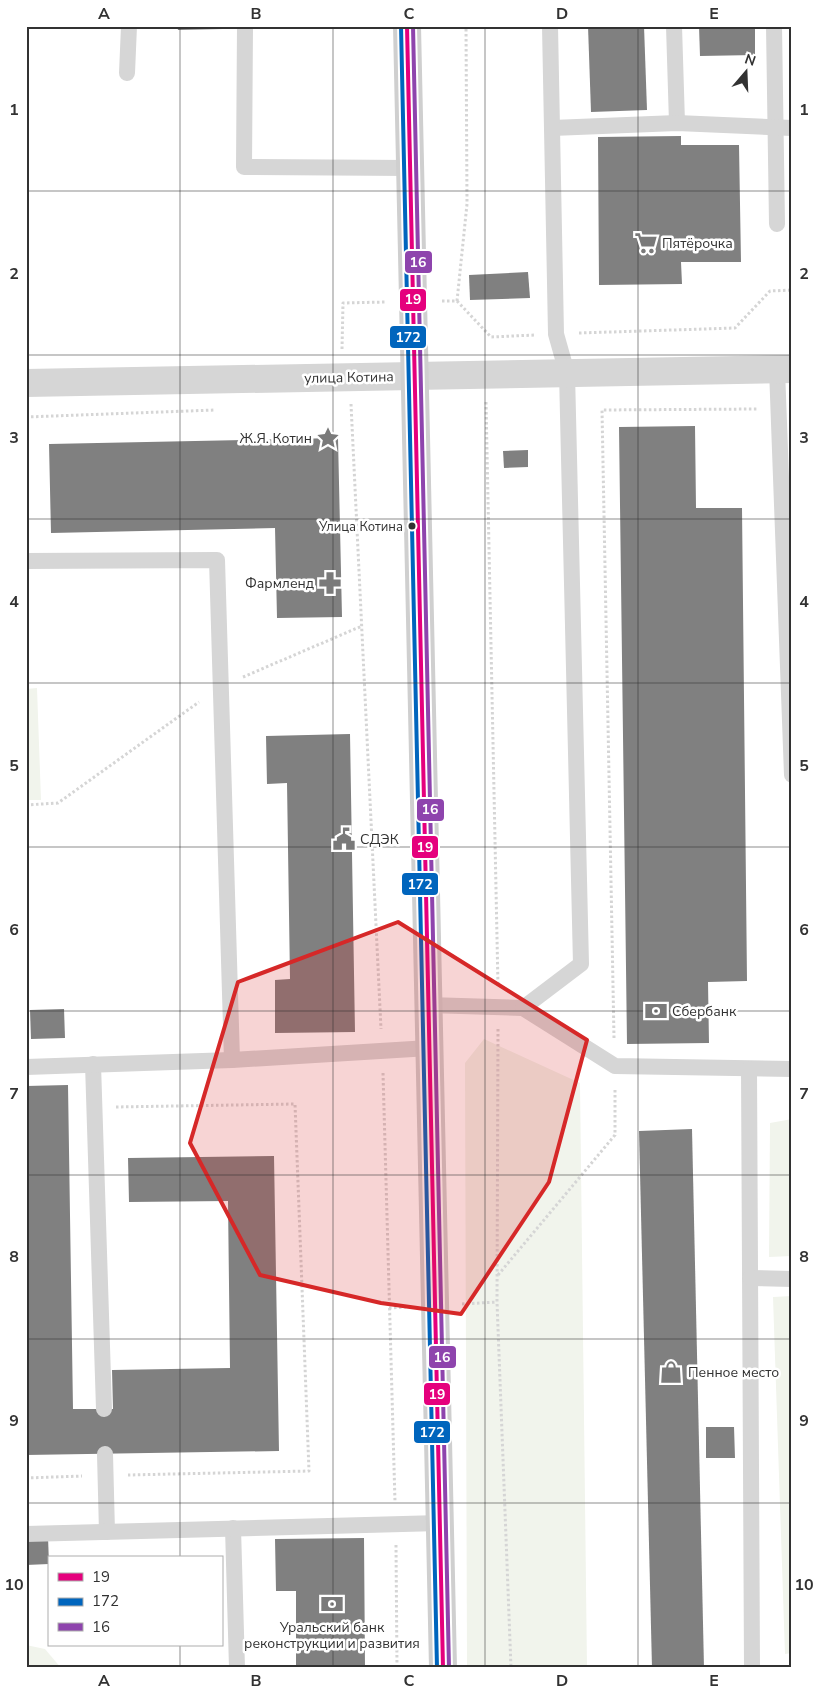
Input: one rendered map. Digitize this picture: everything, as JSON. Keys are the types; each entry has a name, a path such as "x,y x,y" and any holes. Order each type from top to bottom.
{"main road":[{"path":"407,26 443,1668"}],"street":[{"name":"улица Котина","path":"26,383 784,369"}],"lane":[{"path":"127,73 129,26"},
{"path":"245,26 244,167 410,168"},
{"path":"523,1008 581,964 567,373 556,334 550,26"},
{"path":"674,26 677,123"},
{"path":"774,26 774,129 777,224"},
{"path":"552,128 677,123 774,129 792,128"},
{"path":"784,369 778,409 792,774"},
{"path":"26,561 217,560 232,1060"},
{"path":"428,1005 523,1008 615,1066 792,1069"},
{"path":"26,1067 232,1060 429,1048"},
{"path":"93,1064 104,1409"},
{"path":"749,1069 752,1668"},
{"path":"750,1278 792,1279"},
{"path":"105,1454 107,1532"},
{"path":"26,1534 440,1523"},
{"path":"232,1528 237,1668"}],"path":[{"path":"456,301 467,204 466,26"},
{"path":"397,1668 395,1524 382,1051 352,406 341,377 343,303 456,301 491,337 735,328 770,291 792,290"},
{"path":"491,337 486,374 498,1008 498,1276 511,1668"},
{"path":"498,1276 615,1135 602,410 778,409"},
{"path":"26,805 58,803 221,686 362,626"},
{"path":"26,1478 309,1471 295,1104 95,1107"}],"highlighted area":[{"path":"398,922 587,1040 549,1182 461,1314 381,1303 260,1275 190,1143 238,982"}],"shaded area":[{"path":"37,688 41,800 26,800 26,689"},
{"path":"484,1039 580,1083 587,1668 467,1668 465,1063"},
{"path":"792,1119 792,1256 769,1257 770,1123"},
{"path":"792,1296 792,1653 785,1654 773,1297"},
{"path":"26,1645 45,1649 61,1668 26,1668"}],"building":[{"path":"177,26 223,26 223,29 178,30"},
{"path":"588,26 644,26 647,110 591,112"},
{"path":"699,26 755,26 755,55 700,56"},
{"path":"681,136 681,145 739,145 741,262 681,262 682,284 599,285 598,137"},
{"path":"528,272 530,298 470,300 469,275"},
{"path":"695,426 696,508 742,508 747,981 708,982 709,1043 627,1044 619,427"},
{"path":"338,438 342,617 277,618 275,528 51,533 49,444"},
{"path":"528,450 528,467 504,468 503,451"},
{"path":"350,734 355,1032 275,1033 275,980 290,979 287,783 267,784 266,736"},
{"path":"64,1009 65,1038 31,1039 30,1010"},
{"path":"68,1085 73,1409 113,1409 112,1370 230,1368 228,1201 129,1202 128,1158 274,1156 279,1451 26,1455 26,1086"},
{"path":"692,1129 704,1668 652,1668 639,1131"},
{"path":"706,1427 734,1427 735,1458 706,1458"},
{"path":"48,1537 48,1564 26,1565 26,1538"},
{"path":"364,1538 365,1668 296,1668 296,1591 276,1591 275,1539"}],"transit line":[{"name":"172","path":"401,26 437,1668"},
{"name":"19","path":"407,26 443,1668"},
{"name":"16","path":"413,26 449,1668"}],"place":[{"name":"Пятёрочка","path":"646,243"},
{"name":"Ж.Я. Котин","path":"328,438"},
{"name":"Улица Котина","path":"412,526"},
{"name":"Фармленд","path":"330,583"},
{"name":"СДЭК","path":"344,839"},
{"name":"Сбербанк","path":"656,1011"},
{"name":"Пенное место","path":"671,1372"},
{"name":"Уральский банк реконструкции и развития","path":"332,1604"}]}
